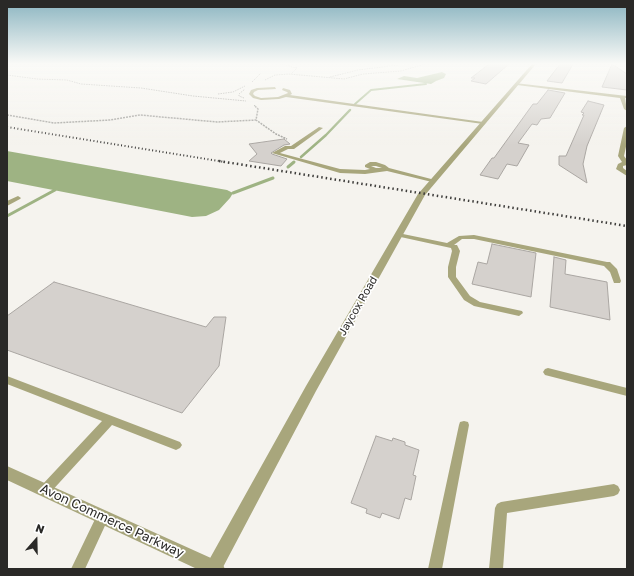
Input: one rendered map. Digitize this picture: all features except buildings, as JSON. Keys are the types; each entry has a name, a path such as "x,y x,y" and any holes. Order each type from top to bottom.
{"street":[{"name":"Jaycox Road","path":"215,569 310,389 422,194 432,180 511,91"},
{"path":"579,91 625,96 627,109"},
{"path":"627,128 621,156 627,163 620,165 619,169 627,174"},
{"name":"Avon Commerce Parkway","path":"7,473 215,569"}],"lane":[{"path":"252,91 250,94 255,97 267,99 288,96 351,105 359,110 482,125"},
{"path":"287,91 290,92 288,96"},
{"path":"321,128 292,148 287,148 275,153 340,171 365,172 387,169 432,180"},
{"path":"375,170 366,166 376,164 387,169"},
{"path":"7,204 18,198"},
{"path":"398,235 454,247 456,251 452,267 452,277 468,298 477,304 519,313"},
{"path":"448,245 461,237 474,237 607,264 614,271 617,281"},
{"path":"548,372 627,392"},
{"path":"7,380 176,446"},
{"path":"45,490 110,420"},
{"path":"435,569 464,425"},
{"path":"496,569 501,508 614,490"},
{"path":"78,569 103,517"}],"path":[{"path":"156,91 251,101"},
{"path":"218,94 233,91"},
{"path":"240,96 240,92 242,91"},
{"path":"230,99 240,96 251,101 258,109 256,120"},
{"path":"7,115 54,123 110,120 140,115 217,122 256,120 276,134 292,142"}],"shaded area":[{"path":"7,151 227,190 233,193 219,210 206,216 192,217 7,181"}],"waterway":[{"path":"355,104 370,91"},
{"path":"301,157 326,135 350,110"},
{"path":"288,167 294,162"},
{"path":"233,193 273,178"},
{"path":"7,216 55,190"}],"railway":[{"path":"7,127 225,162"},
{"path":"219,161 627,226"}]}
